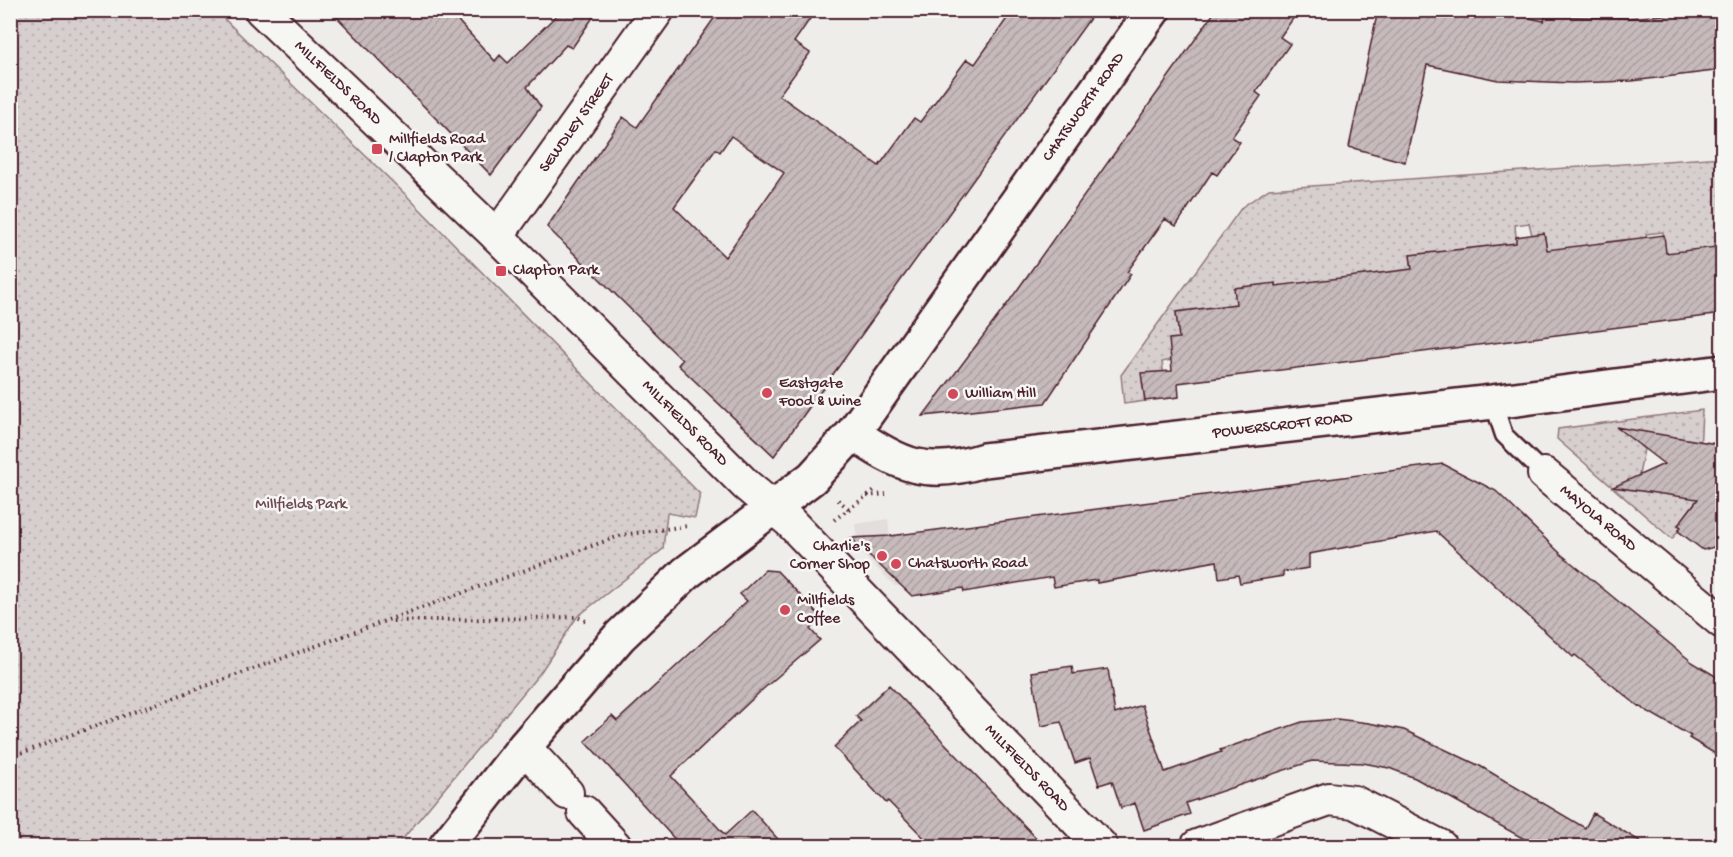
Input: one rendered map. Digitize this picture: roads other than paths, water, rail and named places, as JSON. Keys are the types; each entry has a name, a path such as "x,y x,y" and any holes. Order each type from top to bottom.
{"street":[{"name":"MILLFIELDS ROAD","path":"261,10 497,236 746,485 789,521 1101,846"},
{"name":"SEWDLEY STREET","path":"497,236 658,10"},
{"name":"CHATSWORTH ROAD","path":"446,846 524,747 620,636 686,573 774,509 812,478 853,433 1153,10"},
{"name":"POWERSCROFT ROAD","path":"853,433 904,464 940,470 984,460 1493,402 1722,372"},
{"name":"MAYOLA ROAD","path":"1544,474 1722,622"},
{"path":"524,747 615,846"},
{"path":"1197,846 1329,799 1354,802 1440,846"}],"lane":[{"name":"MAYOLA ROAD","path":"1493,402 1504,435 1544,474"}],"place":[{"name":"Millfields Road / Clapton Park","path":"377,149"},
{"name":"Clapton Park","path":"501,271"},
{"name":"Eastgate Food & Wine","path":"767,393"},
{"name":"William Hill","path":"953,394"},
{"name":"Charlie's Corner Shop","path":"882,556"},
{"name":"Chatsworth Road","path":"896,564"},
{"name":"Millfields Coffee","path":"785,610"}],"park label":[{"name":"Millfields Park","path":"301,505"}]}
